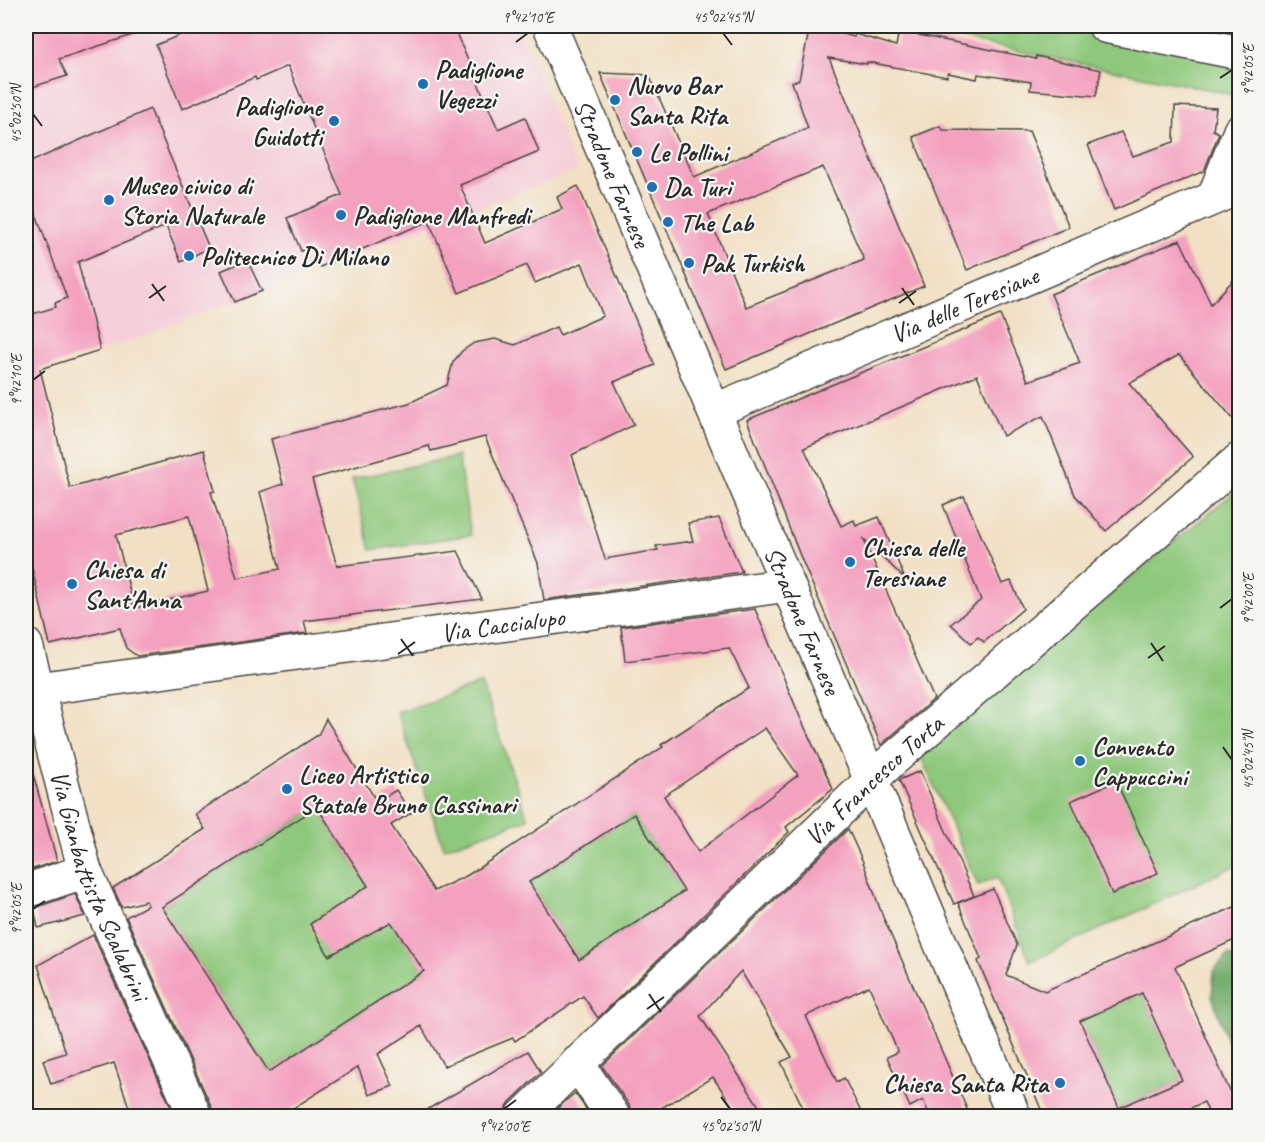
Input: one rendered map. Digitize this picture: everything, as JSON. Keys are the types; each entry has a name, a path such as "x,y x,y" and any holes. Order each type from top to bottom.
{"street":[{"name":"Stradone Farnese","path":"550,26 1014,1116"},
{"path":"1105,26 1174,33 1239,53"},
{"name":"Via delle Teresiane","path":"714,411 1227,192 1239,131"},
{"name":"Via Francesco Torta","path":"523,1116 871,780 1239,459"},
{"name":"Via Caccialupo","path":"38,689 788,585"},
{"name":"Via Gianbattista Scalabrini","path":"26,645 85,871 195,1116"},
{"path":"26,891 85,871"},
{"path":"577,1063 613,1116"}],"shaded area":[{"name":"Politecnico Di Milano","path":"26,26 517,26 577,170 129,342 26,372"}],"green space":[{"path":"896,26 1239,26 1239,97 1221,92"},
{"path":"458,456 471,535 371,550 352,479"},
{"path":"1235,492 1240,497 1239,864 1030,962 997,877 978,885 918,750"},
{"path":"481,683 528,819 444,848 397,712"},
{"path":"317,807 424,971 269,1072 162,907"},
{"path":"634,814 684,891 579,960 529,882"},
{"path":"1229,955 1239,960 1239,1076 1212,996 1214,970"},
{"path":"1142,993 1182,1080 1119,1108 1080,1021"}],"building":[{"path":"26,26 148,26 148,30 59,59 67,76 26,89"},
{"path":"202,26 453,26 498,129 525,117 539,152 460,185 485,243 562,209 557,197 578,186 655,365 614,382 634,425 572,455 605,559 658,550 656,546 693,541 688,523 719,518 742,572 544,600 538,563 485,437 431,451 429,446 312,479 337,566 458,551 482,599 304,621 307,633 137,656 126,648 120,628 50,645 26,543 26,316 56,307 55,303 67,298 26,187 26,164 150,109 209,248 181,262 166,226 78,262 100,350 40,369 70,488 204,450 215,491 211,492 237,578 280,569 260,492 283,484 271,439 409,403 447,385 453,362 462,351 474,343 495,339 515,345 556,327 560,335 603,316 582,263 535,283 527,265 459,293 429,221 320,267 311,247 301,251 287,218 342,195 288,66 256,80 255,77 182,109 156,45","holes":["189,516 208,591 134,608 116,535"]},
{"path":"810,26 854,37 855,34 896,46 899,31 1101,70 1096,96 1030,90 1031,82 978,74 977,79 948,73 947,77 867,62 867,64 829,58 924,286 726,369 600,73 649,75 694,177 808,128 792,82 799,80","holes":["823,167 864,260 746,307 708,214"]},
{"path":"1175,106 1216,108 1213,130 1219,133 1204,171 1114,210 1088,145 1121,132 1133,156 1174,142"},
{"path":"940,126 943,130 1029,131 1069,227 967,270 913,137"},
{"path":"1180,240 1211,304 1239,274 1239,426 1179,355 1129,383 1193,457 1106,531 1075,495 1043,416 1003,436 977,375 804,448 841,526 854,520 856,526 879,517 905,579 863,538 934,699 881,745 801,558 747,420 1000,315 1028,381 1080,363 1051,294"},
{"path":"247,260 262,291 235,302 221,271"},
{"path":"964,496 1002,584 1011,581 1023,609 984,642 978,637 971,643 951,624 981,600 943,505"},
{"path":"755,609 833,789 786,827 789,832 598,1018 583,996 515,1041 513,1038 444,1066 421,1026 378,1054 393,1086 369,1095 358,1067 281,1116 214,1116 126,917 148,905 146,901 122,907 113,888 205,829 195,814 318,735 326,719 377,802 396,790 411,813 391,825 434,891 468,875 749,688 729,648 625,661 621,627","holes":["765,728 798,775 698,852 664,796","317,807 368,886 310,924 329,956 391,922 424,971 269,1072 162,907","634,814 684,891 579,960 529,882"]},
{"path":"32,770 57,861 27,871 26,771"},
{"path":"920,771 974,896 954,904 899,780"},
{"path":"1116,781 1158,873 1112,894 1071,801"},
{"path":"848,829 883,917 970,1116 930,1116 923,1100 910,1107 887,1057 898,1052 869,986 806,1016 837,1082 844,1078 863,1116 807,1116 781,1062 792,1057 741,971 700,1016 757,1103 763,1116 739,1116 713,1077 648,1116 631,1116 629,1105 602,1066"},
{"path":"993,889 1017,945 1006,975 1045,991 1239,905 1239,938 1175,967 1239,1116 1210,1116 1204,1102 1172,1116 1044,1116 978,961 981,959 958,903","holes":["1142,993 1182,1080 1119,1108 1080,1021"]},
{"path":"75,894 85,916 38,928 34,908"},
{"path":"93,935 175,1116 132,1116 114,1063 51,1084 43,1060 66,1053 38,965"},
{"path":"528,1051 541,1072 510,1102 505,1110 505,1116 416,1116"},
{"path":"575,1093 591,1116 549,1116 569,1098"}],"place":[{"name":"Padiglione Vegezzi","path":"423,84"},
{"name":"Nuovo Bar Santa Rita","path":"615,100"},
{"name":"Padiglione Guidotti","path":"334,121"},
{"name":"Le Pollini","path":"637,152"},
{"name":"Da Turi","path":"652,187"},
{"name":"Museo civico di Storia Naturale","path":"109,200"},
{"name":"Padiglione Manfredi","path":"341,215"},
{"name":"The Lab","path":"668,222"},
{"name":"Politecnico Di Milano","path":"189,256"},
{"name":"Pak Turkish","path":"689,263"},
{"name":"Chiesa delle Teresiane","path":"850,562"},
{"name":"Chiesa di Sant'Anna","path":"72,584"},
{"name":"Convento Cappuccini","path":"1080,761"},
{"name":"Liceo Artistico Statale Bruno Cassinari","path":"287,789"},
{"name":"Chiesa Santa Rita","path":"1060,1083"}]}
